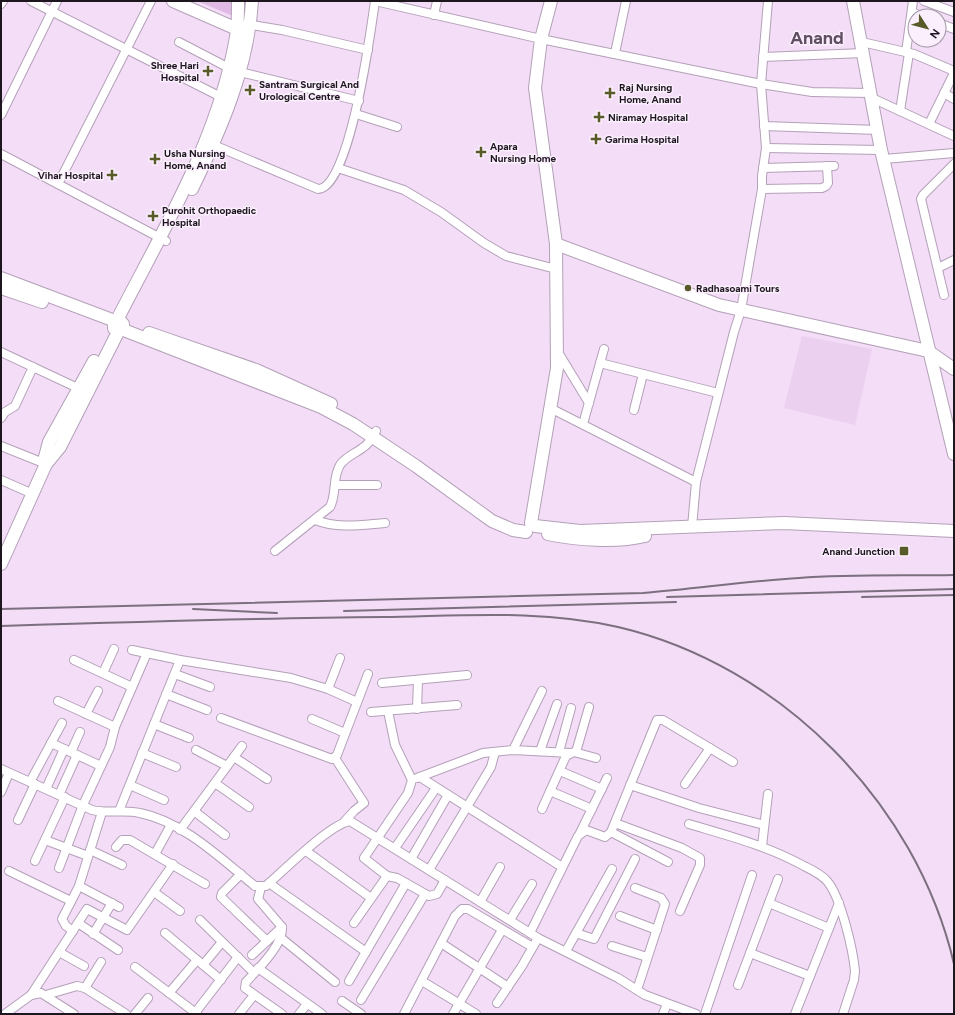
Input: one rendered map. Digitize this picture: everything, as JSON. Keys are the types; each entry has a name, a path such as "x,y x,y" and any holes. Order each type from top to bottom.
{"street":[{"path":"31,1 221,97"},
{"path":"1,115 57,1"},
{"path":"58,184 151,1"},
{"path":"174,1 237,26 250,25 282,30 368,50"},
{"path":"1,564 46,464 60,447 82,390 163,239 231,100 238,1"},
{"path":"209,143 221,97 234,70 250,25 252,1"},
{"path":"209,143 318,189 326,187 338,168 356,114 368,50 375,1 541,39 761,84 812,92 871,96 954,136"},
{"path":"434,15 438,1"},
{"path":"530,528 557,368 558,352 556,244 535,88 541,39 551,1"},
{"path":"615,53 626,1"},
{"path":"686,527 718,393 741,310 762,189 766,148 761,84 768,1"},
{"path":"853,1 883,155 928,351 954,454"},
{"path":"924,1 954,12"},
{"path":"179,42 234,70 359,101"},
{"path":"763,57 863,47 908,52 932,61 954,72 929,124"},
{"path":"900,111 908,48"},
{"path":"944,93 954,99"},
{"path":"356,114 397,127"},
{"path":"764,126 878,130"},
{"path":"766,148 883,155 954,153"},
{"path":"1,154 163,239"},
{"path":"944,295 921,199 923,195 954,164"},
{"path":"762,189 822,188 828,183 830,166 763,168"},
{"path":"338,168 404,190 441,212 484,244 506,256 556,269"},
{"path":"556,244 719,305 928,351 954,369"},
{"path":"938,268 954,260"},
{"path":"1,278 118,325"},
{"path":"1,288 256,370 315,396 374,434 412,453 482,506 530,528 580,530 784,523 954,531"},
{"path":"583,424 604,349"},
{"path":"1,352 82,390"},
{"path":"558,352 589,404"},
{"path":"600,363 718,393"},
{"path":"1,418 5,412 15,406 33,367"},
{"path":"634,410 643,374"},
{"path":"550,408 696,482"},
{"path":"275,551 330,507 333,501 340,465 352,454 366,446 374,434"},
{"path":"1,446 46,464"},
{"path":"1,480 32,494"},
{"path":"335,485 377,484"},
{"path":"315,520 330,525 339,526 385,523"},
{"path":"103,673 114,649"},
{"path":"132,650 180,660 276,674 328,689 357,702"},
{"path":"59,868 83,805 111,744 115,727 148,653"},
{"path":"328,689 340,658"},
{"path":"74,660 132,687"},
{"path":"119,811 180,660"},
{"path":"175,674 210,687"},
{"path":"335,758 368,674"},
{"path":"382,683 467,675"},
{"path":"417,708 418,680"},
{"path":"86,714 98,691"},
{"path":"513,750 542,691"},
{"path":"166,694 207,710"},
{"path":"58,701 115,727"},
{"path":"540,752 557,704"},
{"path":"371,712 457,705"},
{"path":"542,809 566,756 573,753 589,707"},
{"path":"559,752 571,708"},
{"path":"388,711 395,745 416,778 448,795 562,867"},
{"path":"221,718 330,759 335,758"},
{"path":"312,719 345,733"},
{"path":"580,833 586,830 605,837 611,832 616,823 657,720 662,720 733,762"},
{"path":"18,820 32,783 62,723"},
{"path":"154,724 189,738"},
{"path":"46,789 71,752 80,732"},
{"path":"51,743 102,766"},
{"path":"180,830 242,746"},
{"path":"685,784 710,748"},
{"path":"196,750 227,766"},
{"path":"445,880 437,894 433,896 424,894 397,878 387,876 364,858 408,793 416,778 483,753 513,750 559,752 573,753 596,758"},
{"path":"35,861 62,796 71,752"},
{"path":"429,870 491,768 495,752"},
{"path":"142,753 176,768"},
{"path":"234,757 267,779"},
{"path":"1,769 102,812 119,811 140,813 171,825 214,852 255,886 261,887 269,883 306,851 344,822 364,803 335,758"},
{"path":"560,770 602,789"},
{"path":"1,792 10,773"},
{"path":"530,933 608,778"},
{"path":"215,783 249,807"},
{"path":"130,785 164,800"},
{"path":"630,785 700,808 764,824"},
{"path":"395,848 436,788"},
{"path":"550,791 592,809"},
{"path":"762,846 768,794"},
{"path":"411,859 448,795"},
{"path":"194,811 225,835"},
{"path":"73,931 66,926 62,919 79,886 102,812"},
{"path":"344,822 355,823 538,938 637,990 667,1004 696,1014"},
{"path":"616,823 682,848 700,858 700,865 680,911"},
{"path":"689,824 781,853 820,874 833,889 839,903 856,971 843,1014"},
{"path":"155,854 171,825"},
{"path":"611,832 668,862"},
{"path":"45,840 66,848 89,853 122,865"},
{"path":"116,847 122,840 130,840 205,884"},
{"path":"306,851 371,898"},
{"path":"576,933 594,939 635,859"},
{"path":"31,995 78,923 89,909 127,930 173,864"},
{"path":"480,902 500,867"},
{"path":"566,952 612,869"},
{"path":"9,872 71,901"},
{"path":"241,874 222,893 221,897 267,941"},
{"path":"705,1014 752,875"},
{"path":"354,923 387,876"},
{"path":"738,985 778,879"},
{"path":"269,883 366,952"},
{"path":"349,981 406,883"},
{"path":"510,920 532,884"},
{"path":"79,886 116,905 103,917 93,934"},
{"path":"261,887 258,899 282,927 281,938 244,985 245,988 279,1013"},
{"path":"635,888 664,901 664,908 637,990"},
{"path":"154,892 180,911"},
{"path":"361,1000 424,894"},
{"path":"769,903 829,928"},
{"path":"795,1014 839,903"},
{"path":"404,1014 455,916 462,909 468,909 529,945"},
{"path":"620,916 657,930"},
{"path":"200,920 238,957 256,971 322,1014"},
{"path":"78,923 118,950"},
{"path":"252,955 282,927"},
{"path":"454,1014 502,930"},
{"path":"165,933 221,980"},
{"path":"281,938 335,982"},
{"path":"498,1002 538,938"},
{"path":"169,993 222,942"},
{"path":"441,943 508,987"},
{"path":"612,946 647,957"},
{"path":"59,952 84,966"},
{"path":"750,953 810,976"},
{"path":"135,967 196,1013 238,957"},
{"path":"85,988 101,962"},
{"path":"422,981 476,1014"},
{"path":"46,995 72,986 85,988 126,1014"},
{"path":"4,1014 36,993 46,995 74,1014"},
{"path":"239,1014 254,995"},
{"path":"135,1014 148,998"},
{"path":"342,1001 361,1014"},
{"path":"299,1014 307,1004"},
{"path":"663,1014 667,1004"}],"shaded area":[{"path":"197,1 243,1 240,19"},
{"path":"802,336 872,349 855,425 784,408"}],"railway":[{"path":"1,609 643,593 760,581 818,577 954,575"},
{"path":"667,597 954,589"},
{"path":"862,597 954,595"},
{"path":"344,611 676,602"},
{"path":"193,609 277,613"},
{"path":"1,626 288,618 501,615 589,621 618,627 677,646 734,673 785,708 832,749 874,796 908,848 935,905 954,964"}],"place":[{"name":"Shree Hari Hospital","path":"208,71"},
{"name":"Santram Surgical And Urological Centre","path":"250,90"},
{"name":"Raj Nursing Home, Anand","path":"610,93"},
{"name":"Niramay Hospital","path":"599,117"},
{"name":"Garima Hospital","path":"596,139"},
{"name":"Apara Nursing Home","path":"481,152"},
{"name":"Usha Nursing Home, Anand","path":"155,159"},
{"name":"Vihar Hospital","path":"112,175"},
{"name":"Purohit Orthopaedic Hospital","path":"153,216"},
{"name":"Radhasoami Tours","path":"688,288"},
{"name":"Anand Junction","path":"904,551"}],"district":[{"name":"Anand","path":"817,38"}]}
